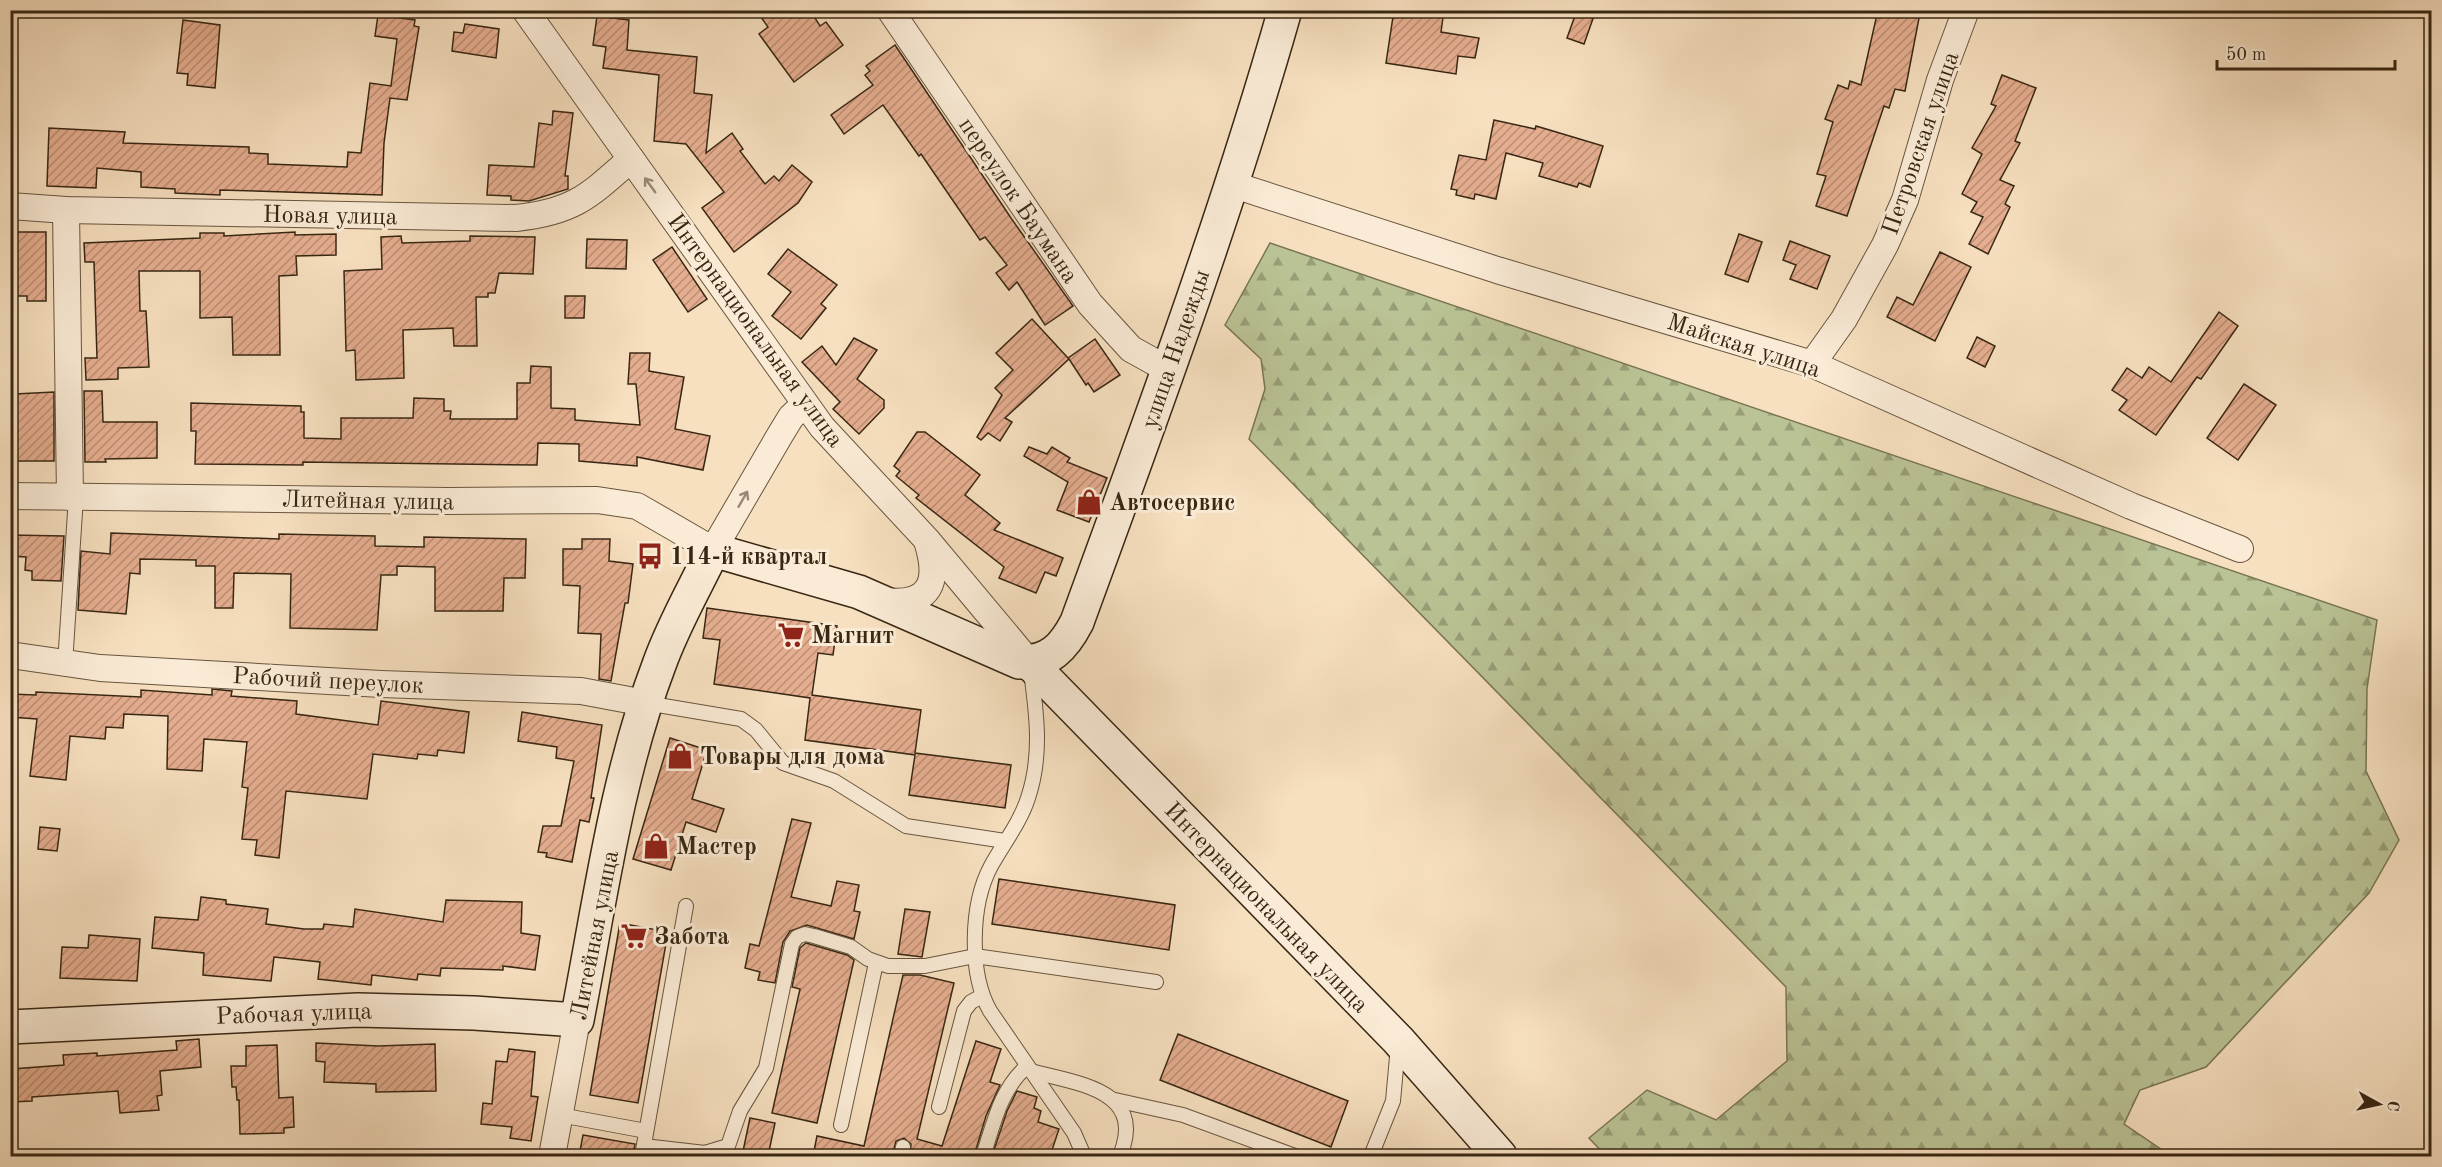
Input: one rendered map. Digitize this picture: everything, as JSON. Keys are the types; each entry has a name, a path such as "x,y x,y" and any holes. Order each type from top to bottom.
{"street":[{"name":"Интернациональная улица","path":"525,10 832,439 927,540 1029,662 1398,1040 1500,1156"},
{"name":"переулок Баумана","path":"890,10 1090,304 1131,349 1169,370"},
{"name":"улица Надежды","path":"1029,662 1052,656 1069,637 1077,622 1169,370 1232,184 1285,10"},
{"name":"Петровская улица","path":"1812,364 1844,319 1885,245 1905,200 1940,80 1966,10"},
{"name":"Новая улица","path":"10,206 66,210 516,218 571,207 585,199 631,159"},
{"name":"Майская улица","path":"1232,184 1497,270 1812,364 2131,506 2240,549"},
{"path":"66,210 73,497"},
{"name":"Литейная улица","path":"552,1156 605,874 645,703 659,663 713,550 791,417 805,404"},
{"name":"Литейная улица","path":"10,496 605,500 628,503 647,510 713,550"},
{"path":"884,601 909,602 919,599 927,591 932,582 933,566 927,540"},
{"path":"713,550 884,601 991,651 1019,662 1029,662"},
{"name":"Рабочий переулок","path":"10,655 65,664 315,681 581,691 645,703"},
{"name":"Рабочая улица","path":"10,1028 358,1010 474,1013 577,1020"}],"lane":[{"path":"65,664 73,497"},
{"path":"1029,662 1038,719 1038,751 1028,800 989,869 982,891 975,956 976,975 982,996 1074,1133 1084,1156"},
{"path":"645,703 741,719 756,730 783,763 834,782 906,826 1005,842"},
{"path":"686,906 643,1151 705,1153 728,1146 740,1111 766,1068 792,944 797,937 805,934 851,946 876,963 925,966 975,956 1156,981"},
{"path":"841,1125 876,963"},
{"path":"939,1107 964,1011 971,1002 982,996"},
{"path":"1371,1156 1392,1101 1398,1040"},
{"path":"983,1156 1005,1090 1013,1078 1029,1068 1104,1092 1115,1100 1123,1113 1125,1130 1125,1144 1120,1156"},
{"path":"1115,1100 1183,1116 1295,1156"},
{"path":"560,1114 646,1131"}],"green space":[{"path":"1270,243 2377,620 2367,689 2366,771 2399,840 2369,893 2206,1067 2140,1090 2124,1124 2171,1156 1606,1156 1589,1138 1647,1090 1716,1120 1787,1061 1786,987 1249,439 1265,389 1261,359 1225,325"}],"building":[{"path":"756,10 810,10 820,26 826,22 843,45 794,82 759,34 768,27"},
{"path":"1394,10 1444,10 1441,32 1479,38 1475,58 1458,56 1456,74 1386,63"},
{"path":"1577,10 1596,10 1584,44 1567,38"},
{"path":"1878,10 1920,13 1905,91 1895,89 1889,108 1884,106 1847,216 1816,206 1826,176 1817,174 1833,122 1825,119 1838,85 1848,89 1850,81 1861,85"},
{"path":"378,15 415,20 414,26 419,27 407,100 390,98 384,143 382,195 220,190 220,195 175,193 175,189 141,187 141,172 97,168 96,188 47,186 49,128 125,132 123,143 249,147 249,153 268,154 268,164 347,167 348,152 361,153 370,83 391,86 397,39 375,36"},
{"path":"597,16 629,20 627,50 697,57 694,93 712,95 706,153 732,133 743,149 740,151 765,184 774,176 779,181 792,165 812,182 798,203 734,252 702,208 724,192 686,144 654,141 659,75 603,68 606,47 593,45"},
{"path":"183,20 220,25 215,88 187,85 188,74 177,73"},
{"path":"465,24 499,29 496,58 452,51 454,32 463,33"},
{"path":"895,45 1073,306 1045,325 1017,282 1009,290 996,273 1007,265 985,237 980,240 921,154 919,156 883,105 844,134 831,115 873,85 865,75 870,71 866,66"},
{"path":"2002,75 2036,88 2015,141 2020,143 2000,180 2014,186 2005,204 2010,207 1988,254 1969,244 1983,217 1971,212 1977,202 1962,194 1982,154 1972,148 1996,106 1991,104"},
{"path":"553,111 573,113 565,176 568,176 568,189 529,201 511,200 511,196 487,195 489,165 534,167 539,123 552,125"},
{"path":"1494,120 1535,129 1536,126 1603,146 1590,187 1579,183 1577,187 1539,176 1543,163 1506,153 1496,199 1475,194 1474,199 1456,195 1457,190 1451,189 1459,155 1486,160"},
{"path":"10,232 46,232 46,301 27,301 27,296 10,296"},
{"path":"295,232 295,235 336,234 336,255 296,256 297,275 279,276 280,355 233,355 232,317 200,318 200,271 139,271 140,311 146,311 149,367 118,368 118,379 86,380 85,358 97,358 94,262 85,262 84,243 200,238 200,233 224,233 224,236"},
{"path":"1739,234 1762,242 1748,282 1725,274"},
{"path":"401,236 402,243 470,241 470,236 535,237 533,274 499,273 495,293 488,293 488,297 476,297 477,346 454,346 453,328 403,330 404,378 356,380 355,350 346,351 344,271 382,269 381,237"},
{"path":"587,239 627,240 626,269 586,268"},
{"path":"1790,241 1830,256 1817,289 1790,279 1796,265 1783,260"},
{"path":"672,247 707,299 688,312 653,260"},
{"path":"788,249 837,285 821,304 826,308 801,339 772,316 791,292 768,274"},
{"path":"1940,252 1971,267 1935,341 1887,317 1897,297 1913,305"},
{"path":"565,296 585,296 584,318 565,318"},
{"path":"2219,312 2238,326 2201,379 2197,377 2156,435 2119,410 2127,400 2112,390 2127,368 2142,378 2149,367 2171,382"},
{"path":"1032,319 1068,358 1095,339 1120,375 1094,392 1088,383 1086,385 1069,359 1005,418 1012,422 1000,441 988,433 981,440 977,437 1002,395 995,388 1013,370 996,353"},
{"path":"1977,337 1995,346 1985,367 1967,358"},
{"path":"854,338 877,350 857,379 884,400 884,408 859,434 833,409 840,402 802,362 822,346 836,365"},
{"path":"630,353 650,353 649,371 684,377 675,429 710,436 703,470 637,457 637,466 579,461 579,444 538,443 537,465 303,462 303,465 195,464 196,431 191,431 191,403 301,406 301,412 304,412 304,438 341,439 341,418 413,418 414,398 444,399 444,411 451,411 450,419 517,419 517,383 530,383 531,366 551,367 551,408 575,409 575,420 640,425 636,384 628,384"},
{"path":"2244,384 2276,405 2238,460 2207,438"},
{"path":"84,391 102,391 103,422 157,422 157,458 105,459 106,462 85,462"},
{"path":"54,392 54,461 16,461 15,394"},
{"path":"917,432 925,432 980,475 965,495 1000,523 994,530 1063,558 1056,576 1045,572 1036,593 999,578 1004,567 916,498 919,495 896,476 900,471 894,466"},
{"path":"1029,447 1047,454 1052,447 1070,458 1067,462 1107,478 1089,522 1057,510 1068,482 1024,456"},
{"path":"111,533 279,539 279,534 375,536 375,546 424,547 424,537 526,539 525,578 504,578 503,611 435,611 435,567 397,566 397,575 381,575 377,630 290,628 291,574 234,573 233,608 215,608 215,566 196,566 196,560 140,559 140,574 130,573 126,614 78,610 81,551 110,554"},
{"path":"10,535 64,536 61,581 32,580 32,571 25,570 26,557 10,556"},
{"path":"582,539 610,539 609,561 633,564 628,603 625,603 611,681 599,679 601,634 578,633 580,586 563,585 563,549 582,549"},
{"path":"707,608 837,626 833,655 818,653 812,695 921,710 915,753 1011,765 1005,808 909,795 915,755 805,740 810,698 714,684 720,640 703,638"},
{"path":"212,689 232,691 231,696 297,701 296,714 378,725 381,701 469,712 464,753 438,750 437,756 418,754 417,759 373,754 367,799 286,791 279,858 255,855 257,840 242,839 248,788 242,787 247,742 204,739 202,771 167,769 168,716 124,714 123,728 106,727 105,739 70,736 66,780 30,776 37,719 10,717 10,694 36,695 36,692 141,697 141,690 212,695"},
{"path":"522,712 602,725 589,822 580,820 572,862 546,857 547,853 538,852 543,826 561,826 574,761 556,758 557,747 518,741"},
{"path":"670,738 707,750 692,799 724,809 716,832 686,822 671,870 633,859"},
{"path":"792,819 811,823 791,897 831,906 837,881 859,885 854,911 860,912 854,939 807,925 790,931 783,942 775,983 758,980 760,972 745,968 750,944 759,946"},
{"path":"40,827 60,829 57,851 38,849"},
{"path":"999,879 1175,905 1169,950 992,924"},
{"path":"201,897 226,900 226,904 268,909 266,924 304,929 323,929 324,924 353,927 355,909 443,922 446,900 522,902 521,933 540,936 535,970 503,966 503,970 441,968 440,976 418,974 417,980 372,975 371,985 318,979 320,962 274,957 271,981 203,975 204,953 152,948 155,917 198,920"},
{"path":"905,909 930,912 922,957 898,954"},
{"path":"620,923 668,932 638,1103 590,1095"},
{"path":"89,935 140,939 137,981 60,978 62,947 88,948"},
{"path":"806,943 847,955 854,960 817,1123 772,1113 800,989 792,987 800,948"},
{"path":"903,975 920,975 954,983 917,1139 942,1146 976,1041 1001,1049 990,1082 1000,1085 986,1116 974,1156 910,1156 911,1144 904,1138 896,1141 892,1156 813,1156 817,1136 864,1146"},
{"path":"1178,1034 1348,1101 1331,1147 1160,1080"},
{"path":"199,1039 201,1067 160,1071 162,1095 157,1096 159,1110 120,1113 118,1091 32,1097 32,1101 10,1102 12,1069 64,1065 63,1055 97,1053 97,1056 177,1050 176,1041"},
{"path":"316,1043 378,1046 435,1044 436,1091 376,1092 376,1084 324,1082 325,1062 316,1061"},
{"path":"277,1045 279,1098 293,1097 294,1127 284,1128 284,1133 240,1134 239,1100 237,1100 236,1087 232,1087 231,1066 246,1066 246,1046"},
{"path":"509,1049 535,1052 531,1096 538,1097 531,1141 510,1138 512,1127 481,1124 483,1103 492,1104 496,1061 507,1062"},
{"path":"1017,1091 1037,1097 1034,1108 1041,1111 1038,1122 1059,1129 1050,1156 992,1156 1007,1111"},
{"path":"750,1118 775,1123 768,1156 742,1156"},
{"path":"583,1135 635,1144 633,1156 579,1156"}],"place":[{"name":"Автосервис","path":"1089,502"},
{"name":"114-й квартал","path":"650,556"},
{"name":"Магнит","path":"791,635"},
{"name":"Товары для дома","path":"680,756"},
{"name":"Мастер","path":"656,846"},
{"name":"Забота","path":"634,936"}]}
